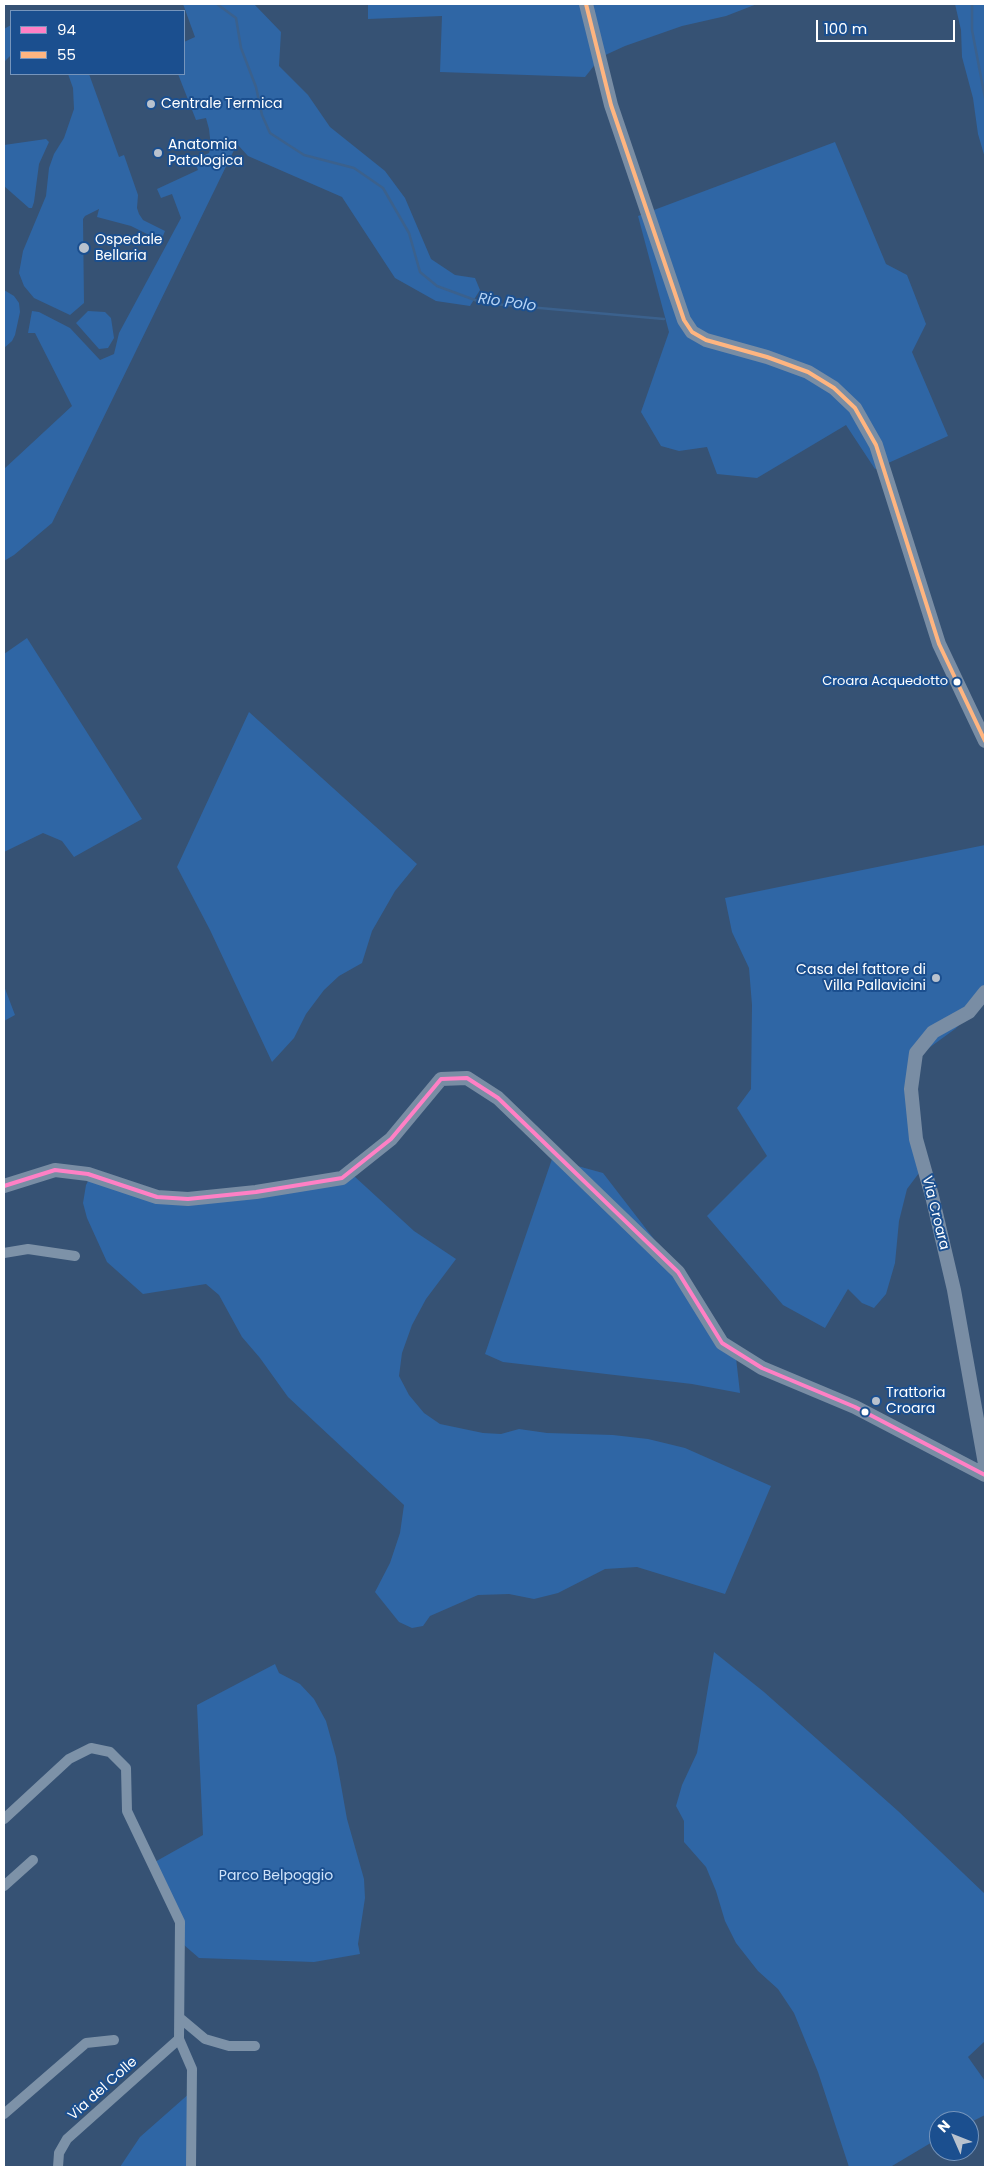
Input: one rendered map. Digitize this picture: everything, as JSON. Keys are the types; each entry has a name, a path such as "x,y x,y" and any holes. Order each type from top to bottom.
{"street":[{"path":"586,4 611,105 684,320 692,332 706,340 768,357 808,372 834,388 855,408 876,445 939,644 985,741"},
{"name":"Via Croara","path":"985,992 969,1012 933,1032 916,1053 912,1089 916,1139 932,1196 954,1290 985,1464"},
{"path":"4,1186 55,1170 88,1174 157,1197 188,1199 256,1192 342,1178 391,1139 441,1079 467,1078 498,1098 678,1272 722,1343 762,1368 855,1407 985,1475"},
{"path":"4,1253 28,1249 75,1256"},
{"path":"4,1819 69,1759 91,1748 110,1752 126,1768 127,1811 180,1922 180,2039 192,2069 191,2167"},
{"path":"4,1886 33,1860"},
{"path":"180,2018 205,2039 229,2046 255,2046"},
{"name":"Via del Colle","path":"58,2167 59,2153 67,2139 180,2039"},
{"name":"Via del Colle","path":"4,2114 86,2043 114,2040"}],"green space":[{"path":"183,4 254,4 281,32 279,66 308,95 330,127 385,171 405,198 431,259 455,275 475,278 480,290 470,306 436,301 395,278 342,197 248,156 237,144 52,523 14,555 4,561 4,469 72,406 35,333 28,333 32,311 39,312 70,328 100,360 114,354 119,333 181,218 172,194 161,198 157,189 198,170 194,160 209,153 211,147 206,118 196,120 178,75 185,75 185,42 195,37"},
{"path":"368,4 757,4 726,16 682,26 625,46 601,57 585,77 440,72 442,16 368,19"},
{"path":"955,4 985,4 985,158 978,134 973,98 962,57 961,30"},
{"path":"10,26 10,56 4,62 4,29"},
{"path":"68,75 89,75 119,157 124,155 138,195 137,208 139,214 143,220 165,231 161,241 131,226 97,217 99,209 85,216 83,219 84,303 70,315 34,298 24,286 19,273 23,251 46,196 49,168 54,154 64,138 74,109 73,88"},
{"path":"46,139 49,142 39,164 34,202 32,208 29,208 4,186 4,145"},
{"path":"835,142 886,264 907,275 926,324 912,352 948,436 875,469 846,425 757,478 717,474 707,447 679,451 661,446 641,412 669,332 638,216"},
{"path":"4,290 14,296 19,303 20,312 15,335 12,341 4,348"},
{"path":"88,311 105,312 111,318 114,338 108,348 99,349 76,323"},
{"path":"27,638 142,819 74,857 62,841 43,833 4,852 4,654"},
{"path":"249,712 417,864 395,891 372,931 362,963 339,976 324,990 306,1014 294,1038 272,1062 210,930 177,867"},
{"path":"985,845 985,990 967,1017 955,1029 922,1053 916,1073 919,1173 907,1189 899,1221 895,1263 886,1294 874,1308 862,1303 848,1289 825,1328 783,1305 707,1216 767,1156 737,1108 751,1089 752,1005 749,968 732,932 725,898"},
{"path":"4,986 15,1015 4,1021"},
{"path":"552,1159 603,1173 735,1349 740,1393 692,1384 503,1362 485,1354"},
{"path":"94,1170 175,1198 354,1176 414,1231 456,1259 426,1299 412,1325 402,1353 399,1376 409,1395 424,1413 440,1424 483,1433 501,1434 519,1429 547,1433 613,1435 648,1439 685,1448 771,1486 725,1594 637,1567 605,1569 558,1593 534,1599 509,1594 478,1595 430,1616 423,1626 412,1628 399,1622 375,1592 390,1563 400,1533 404,1505 288,1397 260,1358 242,1337 219,1295 206,1284 143,1294 107,1262 87,1218 83,1203 86,1185"},
{"path":"714,1652 764,1692 898,1811 985,1894 985,2041 968,2057 985,2081 985,2115 979,2118 979,2111 929,2111 929,2144 892,2166 849,2167 818,2072 794,2013 778,1989 758,1971 736,1943 725,1921 706,1867 684,1842 684,1821 676,1806 682,1785 697,1753"},
{"name":"Parco Belpoggio","path":"275,1664 279,1673 300,1684 314,1699 326,1721 336,1757 347,1819 364,1879 365,1898 358,1944 360,1954 314,1962 199,1958 184,1945 153,1863 203,1835 197,1705"},
{"path":"191,2092 191,2167 120,2167 140,2137"}],"waterway":[{"name":"Rio Polo","path":"217,4 236,18 241,48 256,87 262,115 270,133 304,155 354,168 383,188 409,233 420,272 437,286 483,303 664,319"},
{"path":"972,4 972,30 985,98"}],"transit line":[{"name":"55","path":"586,4 611,105 684,320 692,332 706,340 767,357 808,372 834,388 855,408 876,445 939,644 985,741"},
{"name":"94","path":"4,1186 55,1170 88,1174 157,1197 188,1199 256,1192 342,1178 391,1139 441,1079 467,1078 498,1098 678,1272 722,1343 762,1368 855,1407 985,1475"}],"place":[{"name":"Centrale Termica","path":"151,104"},
{"name":"Anatomia Patologica","path":"158,153"},
{"name":"Ospedale Bellaria","path":"84,248"},
{"name":"Croara Acquedotto","path":"957,682"},
{"name":"Casa del fattore di Villa Pallavicini","path":"936,978"},
{"name":"Trattoria Croara","path":"876,1401"}]}
